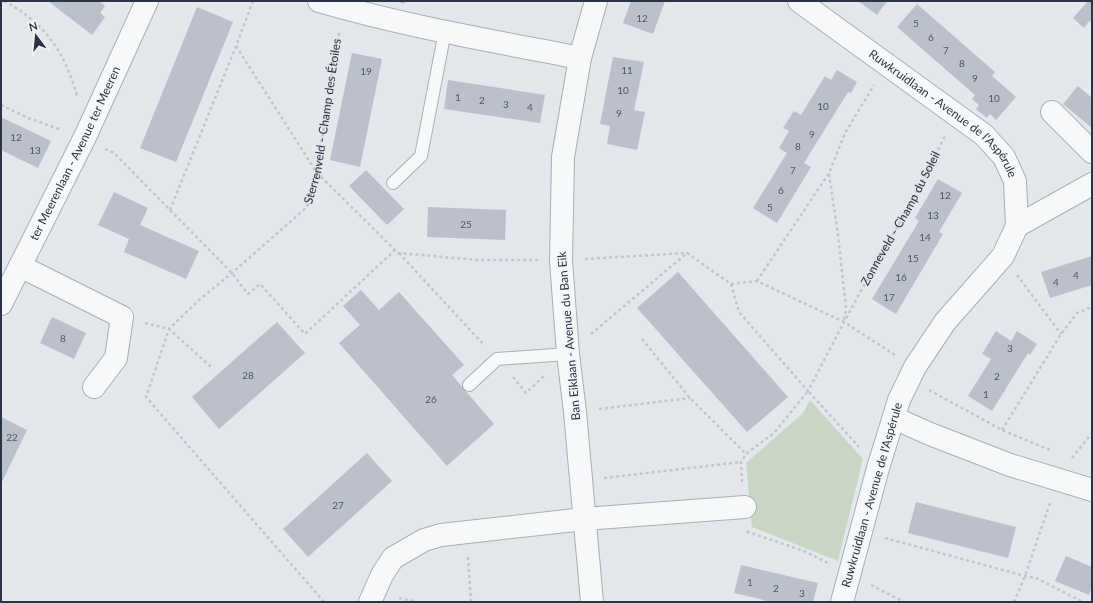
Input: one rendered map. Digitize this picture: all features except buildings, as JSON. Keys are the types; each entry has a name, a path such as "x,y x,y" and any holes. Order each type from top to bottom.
{"street":[{"name":"ter Meerenlaan - Avenue ter Meeren","path":"1,304 85,137 147,1"},
{"path":"319,1 348,10 580,58"},
{"name":"Ban Eiklaan - Avenue du Ban Eik","path":"592,602 575,412 568,354 561,261 563,157 580,58 596,1"},
{"name":"Ruwkruidlaan - Avenue de l'Aspérule","path":"799,1 984,135 1004,157 1015,181 1017,226 1003,256 945,322 915,367 899,400 878,468 842,602"},
{"path":"1052,112 1092,152"},
{"path":"1017,226 1092,184"},
{"path":"20,266 122,317 116,358 94,387"},
{"path":"894,418 930,434 1010,465 1092,490"},
{"path":"370,602 382,575 393,558 424,540 441,535 584,519 744,507"}],"lane":[{"path":"393,183 421,156 445,31"},
{"path":"469,385 497,359 568,354"}],"path":[{"path":"4,1 30,17 42,28 66,62 78,100"},
{"path":"170,210 253,1"},
{"name":"Sterrenveld - Champ des Étoiles","path":"324,602 146,397 169,329 199,300 307,207 317,172 337,39 348,10"},
{"path":"757,281 829,173 845,133 887,64"},
{"path":"1,105 47,126 85,137 114,153 232,273 248,294 260,284 305,334 395,250"},
{"name":"Zonneveld - Champ du Soleil","path":"741,462 746,454 774,433 808,391 875,265 909,207 956,115"},
{"name":"Zonneveld - Champ du Soleil","path":"829,173 846,308 844,322"},
{"path":"398,253 526,392 568,354 687,253"},
{"path":"561,261 687,253 732,284 739,312 878,468"},
{"path":"1003,256 1061,334"},
{"path":"732,284 757,281 844,322 915,367 926,388 1002,430 1050,450"},
{"path":"1002,430 1061,334 1077,313 1092,307"},
{"path":"122,317 169,329 211,367"},
{"path":"642,339 690,398 746,454"},
{"path":"575,412 690,398"},
{"path":"1014,602 1026,576 1062,469 1092,433"},
{"path":"581,481 741,462 744,507 748,532 804,551 850,573 904,602"},
{"path":"466,531 471,602"},
{"path":"861,532 1036,578 1083,602"}],"green space":[{"path":"810,400 863,459 838,561 752,527 746,463 803,413"}]}
